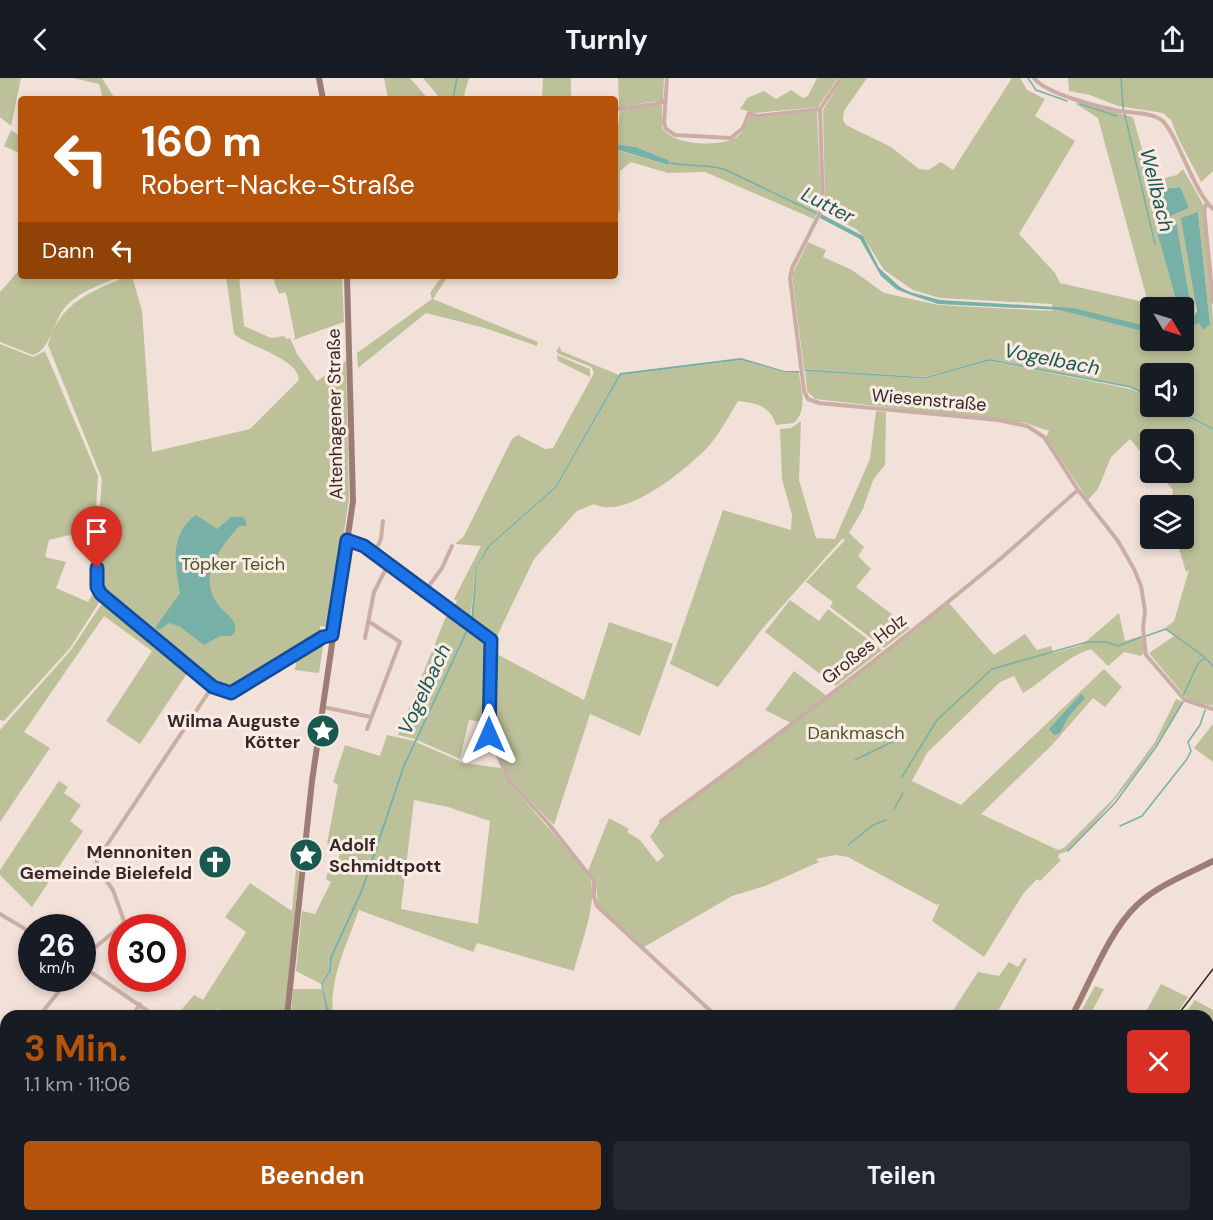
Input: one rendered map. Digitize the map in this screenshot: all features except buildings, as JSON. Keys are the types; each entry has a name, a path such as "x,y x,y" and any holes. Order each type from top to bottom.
{"main road":[{"path":"319,78 322,96"},
{"name":"Altenhagener Straße","path":"288,1010 302,859 353,490 346,279"},
{"path":"1075,1010 1118,928 1131,910 1150,895 1213,861"}],"street":[{"path":"667,78 665,126 673,134 681,137 710,136 726,139 741,131 749,113 757,116 820,109 841,78"},
{"path":"1034,78 1048,89 1118,111 1158,117 1167,124 1181,159 1207,203 1213,209"},
{"path":"618,110 666,100"},
{"name":"Wiesenstraße","path":"820,109 823,207 792,268 790,278 804,391 808,399 819,403 998,420 1027,426 1044,437 1078,490 1118,542 1138,578 1145,611 1143,630 1146,655 1185,700 1213,709"},
{"path":"1207,203 1204,209 1213,302"},
{"name":"Großes Holz","path":"661,821 746,759 974,580 1078,490"},
{"path":"375,552 381,539 383,521"},
{"path":"347,540 375,552 471,623 492,643 488,731 509,781 548,823 593,879 597,906 710,1010"},
{"path":"426,590 442,568 452,546"},
{"path":"96,551 100,592 213,687 224,692 236,692 323,637 332,635"},
{"path":"365,638 376,587 389,563"},
{"path":"367,729 400,642 369,621"},
{"path":"96,944 121,926 124,921 113,890 96,867 97,860 213,687"},
{"path":"323,707 371,717"},
{"path":"0,914 18,925"},
{"path":"96,975 148,1010"},
{"path":"44,1010 59,992"},
{"path":"136,1010 140,1004"}],"green space":[{"path":"0,78 21,78 11,126 0,117"},
{"path":"73,78 102,78 113,96 102,96 99,84"},
{"path":"384,78 410,78 425,96 387,96"},
{"path":"423,78 469,78 464,96 438,96"},
{"path":"543,78 571,78 571,96 542,96"},
{"path":"618,78 664,78 663,100 619,107"},
{"path":"817,78 838,78 818,107 755,113 740,109 747,98 764,91 776,99 791,90 803,98 808,96"},
{"path":"843,78 867,78 844,111 843,120 846,125 891,147 919,169 928,170 941,162 953,170 1012,78 1020,78 1027,90 1045,99 1035,116 1075,141 1019,234 1055,273 1060,283 1140,301 1140,351 1194,351 1194,322 1210,324 1198,212 1195,315 1194,297 1189,297 1176,220 1156,229 1175,297 1146,297 1098,118 1076,104 1078,102 1133,117 1151,181 1177,175 1183,169 1203,204 1213,318 1213,429 1190,417 1194,417 1194,363 1140,363 1140,392 1130,387 990,360 924,377 804,369 792,275 808,242 826,250 823,257 852,270 884,293 939,305 1053,311 1052,304 940,298 913,290 884,270 863,236 856,229 823,212 825,206 823,110","holes":["1178,187 1189,208 1166,218 1155,190"]},
{"path":"1068,78 1213,78 1213,171 1201,182 1171,120 1163,113 1118,106 1090,95 1069,91"},
{"path":"662,103 662,127 667,133 686,141 710,143 731,140 738,136 750,115 757,118 817,111 821,204 814,219 705,172 668,173 631,162 620,171 620,210 618,213 618,150 667,165 668,160 636,147 618,144 620,111"},
{"path":"11,130 18,135 18,153 4,146"},
{"path":"18,271 18,279 115,279 80,294 66,306 43,349 33,355 0,342 0,292"},
{"name":"Töpker Teich","path":"121,279 133,279 142,311 152,452 250,429 299,380 297,372 291,365 234,334 226,279 239,279 244,326 271,338 284,336 286,339 290,338 297,354 317,381 346,361 349,499 330,627 320,626 321,635 241,686 229,690 218,687 100,589 97,541 102,479 48,345 53,330 69,308 101,287"},
{"path":"273,279 342,279 344,322 293,340 295,337 287,297 285,292 279,294"},
{"path":"440,279 446,279 433,299 538,342 537,346 485,328 426,313 358,368 357,353 432,299 430,293"},
{"path":"0,344 33,357 45,351 98,476 95,529 49,540 45,557 66,562 56,588 88,602 93,593 102,598 70,648 4,721 0,720"},
{"path":"560,346 561,351 619,375 555,487 487,548 476,567 470,622 450,606 454,607 457,601 454,599 481,546 455,544 464,536 512,439 518,435 545,449 553,448 594,373 591,367 559,354 556,351"},
{"path":"557,355 590,369 590,377 558,361"},
{"path":"741,360 784,372 799,373 802,406 794,423 776,425 770,414 762,407 738,401 707,448 685,468 654,490 622,505 607,507 594,504 577,511 534,559 496,638 492,640 471,623 477,567 490,546 556,488 621,375"},
{"path":"989,361 1131,389 1140,393 1140,417 1187,417 1213,430 1213,706 1188,700 1149,653 1174,636 1164,629 1174,621 1189,570 1186,572 1179,549 1194,549 1194,495 1172,495 1173,490 1167,483 1194,483 1194,429 1140,429 1140,451 1130,439 1111,457 1098,489 1088,500 1046,437 1049,431 1026,423 815,399 807,391 805,370 925,379"},
{"path":"876,411 886,412 885,465 873,480 863,509 849,533 864,547 858,556 871,569 856,587 910,628 884,648 830,607 833,602 806,582 845,540 842,539 762,629 718,687 670,664 723,510 791,530 792,515 782,479 780,429 791,428 801,421 799,480 816,538 835,539 870,459"},
{"path":"105,599 190,669 140,744 106,721 152,651 104,616 24,732 50,748 0,822 0,730 71,650"},
{"path":"790,600 819,621 828,609 882,650 836,686 765,632"},
{"name":"Dankmasch","path":"949,603 994,655 1025,634 1037,650 1051,646 1053,653 1082,645 1119,613 1125,641 1142,636 1144,653 1141,656 1124,652 1108,666 1091,649 1073,657 1023,693 1014,676 1000,682 927,753 912,781 961,805 1104,669 1122,687 1105,707 1093,698 1052,745 981,814 1058,850 1064,848 1113,799 1155,742 1176,699 1183,702 1144,762 1116,798 1068,851 1059,854 1058,858 1061,860 1040,881 1037,879 1023,894 984,957 932,921 940,903 937,905 848,857 835,855 816,859 819,862 765,886 732,896 644,947 598,905 596,885 588,871 609,818 629,829 627,832 640,840 657,862 664,856 650,837 660,822 793,724 765,710 794,671 828,697"},
{"path":"449,609 470,623 415,739 398,735"},
{"path":"609,622 673,644 640,736 590,714 554,825 510,781 495,745 506,742 505,737 492,740 489,731 493,652 584,700"},
{"path":"471,624 491,643 487,723 469,720 460,759 417,740"},
{"path":"324,639 319,673 295,670 297,657"},
{"path":"1213,724 1213,762 1194,748"},
{"path":"387,735 414,741 403,765 361,891 330,957 329,971 321,984 296,971 302,911 315,914 331,882 326,879 331,861 337,862 342,849 327,844 338,785 333,782 345,745 380,756"},
{"path":"416,742 464,763 501,768 508,782 587,872 592,894 585,934 574,971 477,943 473,952 359,910 336,975 333,1010 328,1010 322,985 331,971 332,958 363,891 405,766","holes":["414,800 448,807 490,821 478,924 401,909"]},
{"path":"59,781 68,787 64,793 81,805 70,821 83,831 32,907 0,875 0,870"},
{"path":"297,858 300,862 285,1010 181,1010 194,995 203,1000 246,932 225,917 250,883 292,911"},
{"path":"1024,958 1027,959 999,1010 953,1010 978,972 999,976 1009,962 1018,967"},
{"path":"1161,984 1188,997 1179,1010 1147,1010"},
{"path":"1095,986 1104,989 1093,1010 1082,1010"},
{"path":"293,989 322,989 326,1010 291,1010"},
{"path":"1195,1000 1213,1010 1188,1010"}],"water":[{"path":"618,144 636,147 668,160 668,165 618,150"},
{"path":"1180,187 1189,208 1166,218 1161,214 1155,190"},
{"path":"1198,212 1210,324 1203,330 1199,323 1194,325 1194,314 1197,311 1181,218"},
{"path":"821,214 863,236 879,268 900,287 910,292 940,300 1073,308 1140,325 1140,330 1060,310 938,304 911,295 896,289 881,276 860,239 820,218"},
{"path":"1176,220 1189,297 1175,297 1156,229"},
{"path":"741,358 785,371 799,371 799,373 784,372 741,360 621,375 556,488 490,546 477,567 473,620 405,766 363,891 332,958 331,971 322,985 328,1010 326,1010 321,984 329,971 330,957 361,890 403,765 471,620 476,567 488,546 555,487 620,373"},
{"path":"196,515 217,529 231,517 243,517 246,521 246,526 239,526 217,555 210,576 210,587 214,598 234,622 235,632 231,636 220,636 204,645 179,626 169,623 159,630 155,628 180,593 176,561 178,541 181,531"},
{"path":"1081,694 1085,698 1068,717 1060,733 1054,735 1049,729"}],"waterway":[{"path":"454,96 457,78"},
{"path":"1028,78 1036,90 1067,101"},
{"name":"Wellbach","path":"1121,78 1123,107 1155,244"},
{"path":"1080,104 1117,116"},
{"name":"Lutter","path":"667,162 726,170 818,214"},
{"name":"Vogelbach","path":"805,370 925,378 989,360 1131,387 1140,392"},
{"name":"Vogelbach","path":"1190,417 1213,429"},
{"path":"1146,636 1166,629 1202,655 1213,666"},
{"path":"902,777 937,720 992,669 1087,642 1106,642 1118,646 1141,637"},
{"path":"1183,696 1198,663 1205,658"},
{"path":"1068,851 1115,803 1156,747 1183,702"},
{"path":"1120,826 1142,816 1187,759 1191,751 1188,742 1200,725 1205,710"},
{"path":"855,760 900,738"},
{"path":"894,809 903,793"},
{"path":"848,845 873,825 886,820"}],"tram line":[{"path":"1182,1010 1213,969"}],"place":[{"name":"Wilma Auguste Kötter","path":"323,731"},
{"name":"Adolf Schmidtpott","path":"306,855"},
{"name":"Mennoniten Gemeinde Bielefeld","path":"215,862"}],"route":[{"path":"97,568 97,587 101,594 213,687 231,693 323,637 332,635 347,540 357,543 375,552 491,640 489,735"}]}
